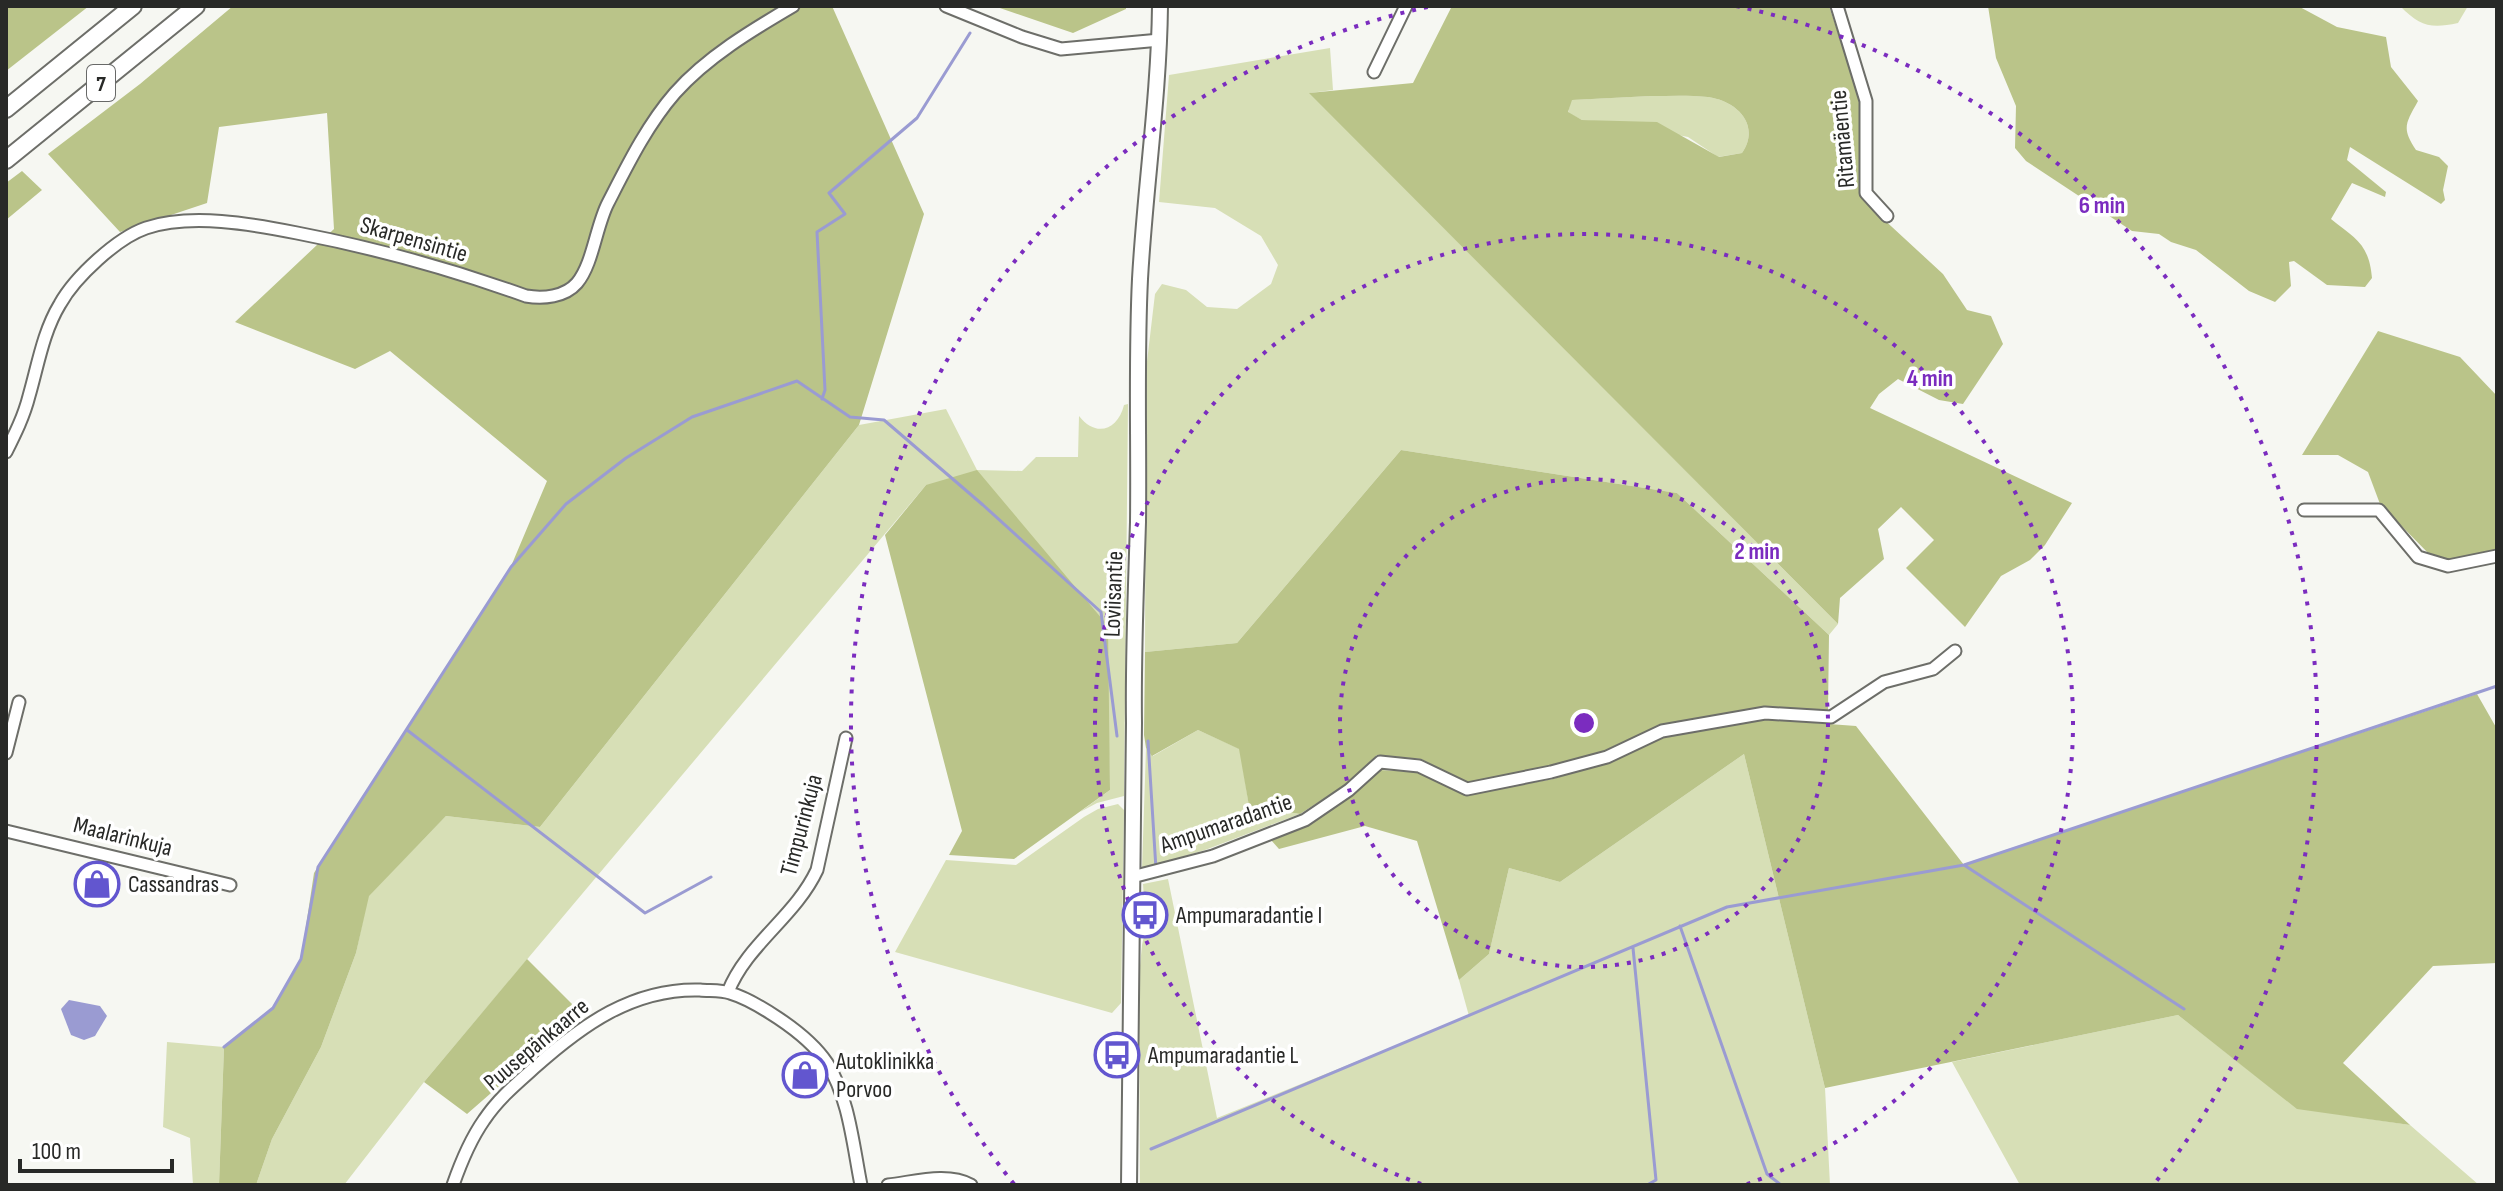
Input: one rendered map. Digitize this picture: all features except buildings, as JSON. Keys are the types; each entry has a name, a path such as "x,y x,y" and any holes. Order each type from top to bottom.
{"highway":[{"name":"7","path":"6,109 133,6"},
{"name":"7","path":"6,160 196,6"}],"main road":[{"name":"Loviisantie","path":"1129,1185 1137,382 1140,278 1160,40 1160,6"}],"street":[{"name":"Skarpensintie","path":"6,452 17,431 47,333 60,303 98,260 146,228 198,222 240,222 369,247 526,296 551,297 568,290 581,277 607,204 650,127 674,94 730,45 793,6"},
{"path":"946,6 1022,37 1061,49 1160,40"},
{"path":"1374,72 1406,6"},
{"name":"Ritamäentie","path":"1837,6 1866,101 1866,193 1887,216"},
{"path":"2304,510 2379,510 2418,557 2448,566 2497,556"},
{"name":"Ampumaradantie","path":"1132,877 1213,856 1305,820 1349,790 1380,762 1419,766 1467,789 1607,757 1662,731 1765,713 1831,717 1884,682 1933,669 1955,651"},
{"path":"6,753 19,702"},
{"name":"Timpurinkuja","path":"728,992 747,959 802,898 813,877 846,738"},
{"name":"Maalarinkuja","path":"6,831 230,885"},
{"name":"Puusepänkaarre","path":"453,1185 474,1136 503,1096 580,1030 603,1014 645,997 690,990 728,992 768,1011 796,1030 826,1063 845,1106 861,1185"},
{"path":"888,1185 944,1178 971,1185"}],"green space":[{"path":"6,6 89,6 6,71"},
{"path":"233,6 832,6 924,214 859,425 540,827 446,816 369,896 356,953 321,1047 272,1139 256,1185 219,1185 224,1047 273,1008 301,959 314,873 509,571 547,481 390,351 355,369 235,322 334,229 327,113 219,127 207,203 120,232 48,154 140,84"},
{"path":"994,6 1126,6 1126,9 1073,33"},
{"path":"1452,6 1829,6 1861,102 1861,193 1879,215 1943,274 1967,310 1991,316 2003,344 1963,404 1939,400 1898,379 1879,394 1870,408 2072,503 2045,545 2030,560 2001,576 1965,627 1906,568 1934,540 1901,507 1878,529 1884,559 1840,598 1838,624 1309,93 1413,83","holes":["1708,97 1737,109 1749,133 1742,153 1719,157 1657,122 1582,120 1568,112 1572,100"]},
{"path":"1988,6 2298,6 2337,27 2386,37 2391,67 2418,101 2407,126 2408,136 2416,150 2439,157 2448,166 2443,190 2445,200 2441,204 2350,147 2347,160 2386,192 2385,197 2352,183 2331,219 2360,243 2368,257 2372,278 2365,287 2327,285 2294,261 2289,262 2291,286 2275,302 2249,291 2196,250 2171,242 2159,234 2132,231 2026,161 2015,148 2016,106 1996,58"},
{"path":"2400,6 2468,6 2458,23 2440,26 2420,22"},
{"path":"1330,48 1333,90 1310,93 1838,624 1829,635 1677,493 1401,450 1237,643 1145,652 1146,370 1155,294 1162,284 1186,290 1207,307 1237,309 1271,284 1278,265 1261,236 1215,208 1159,202 1169,75"},
{"path":"1708,97 1737,109 1749,133 1742,153 1718,157 1688,137 1619,123 1582,120 1568,113 1571,100"},
{"path":"22,171 42,190 6,220 6,183"},
{"path":"2378,331 2460,357 2497,396 2497,551 2448,562 2431,556 2380,504 2368,472 2338,455 2302,455"},
{"path":"1128,404 1124,796 1097,803 1080,812 1110,790 1108,716 926,485 424,1082 344,1185 256,1185 272,1139 321,1047 356,953 368,896 446,816 540,827 859,425 946,409 977,470 1022,471 1036,457 1078,457 1079,416 1092,427 1106,428 1117,420 1124,405"},
{"path":"1401,450 1677,493 1829,635 1828,711 1765,707 1660,725 1601,752 1467,783 1421,759 1377,755 1345,785 1300,814 1249,806 1239,749 1198,730 1152,756 1146,748 1144,735 1145,652 1237,643"},
{"path":"977,470 1108,626 1110,790 1014,859 949,855 962,831 885,535 926,485"},
{"path":"2477,694 2497,729 2497,963 2433,966 2343,1063 2410,1125 2297,1109 2178,1015 1825,1088 1744,754 1560,882 1509,868 1489,954 1459,980 1417,841 1365,826 1279,849 1271,840 1329,811 1380,770 1417,772 1465,795 1553,779 1609,761 1663,738 1762,719 1856,726 1964,865"},
{"path":"1198,730 1240,749 1249,806 1300,814 1205,850 1142,869 1146,748 1153,756"},
{"path":"1744,754 1825,1088 1830,1185 1140,1185 1139,976 1146,927 1143,884 1168,879 1217,1118 1469,1016 1459,980 1489,954 1509,868 1560,882"},
{"path":"1118,804 1124,810 1121,1003 1112,1013 895,952 946,860 1016,865 1084,817 1098,809"},
{"path":"527,959 582,1014 467,1114 424,1082"},
{"path":"2178,1015 2297,1108 2410,1125 2479,1185 2020,1185 1952,1062"},
{"path":"167,1042 224,1047 219,1185 193,1185 190,1138 163,1127"}],"water":[{"path":"69,1000 100,1006 107,1016 95,1036 84,1040 71,1035 61,1009"}],"waterway":[{"path":"822,399 825,390 817,232 845,214 829,193 917,118 970,33"},
{"path":"224,1047 273,1008 301,959 318,867 511,567 566,504 626,458 692,417 797,381 850,417 884,420 1101,612 1117,736"},
{"path":"1151,1149 1727,907 1964,865 2497,686"},
{"path":"407,730 645,913 711,877"},
{"path":"1148,741 1156,869"},
{"path":"1964,865 2184,1009"},
{"path":"1680,926 1767,1174 1781,1185"},
{"path":"1633,948 1656,1180 1647,1185"}],"place":[{"name":"Cassandras","path":"97,884"},
{"name":"Ampumaradantie I","path":"1145,915"},
{"name":"Ampumaradantie L","path":"1117,1055"},
{"name":"Autoklinikka Porvoo","path":"805,1075"}]}
